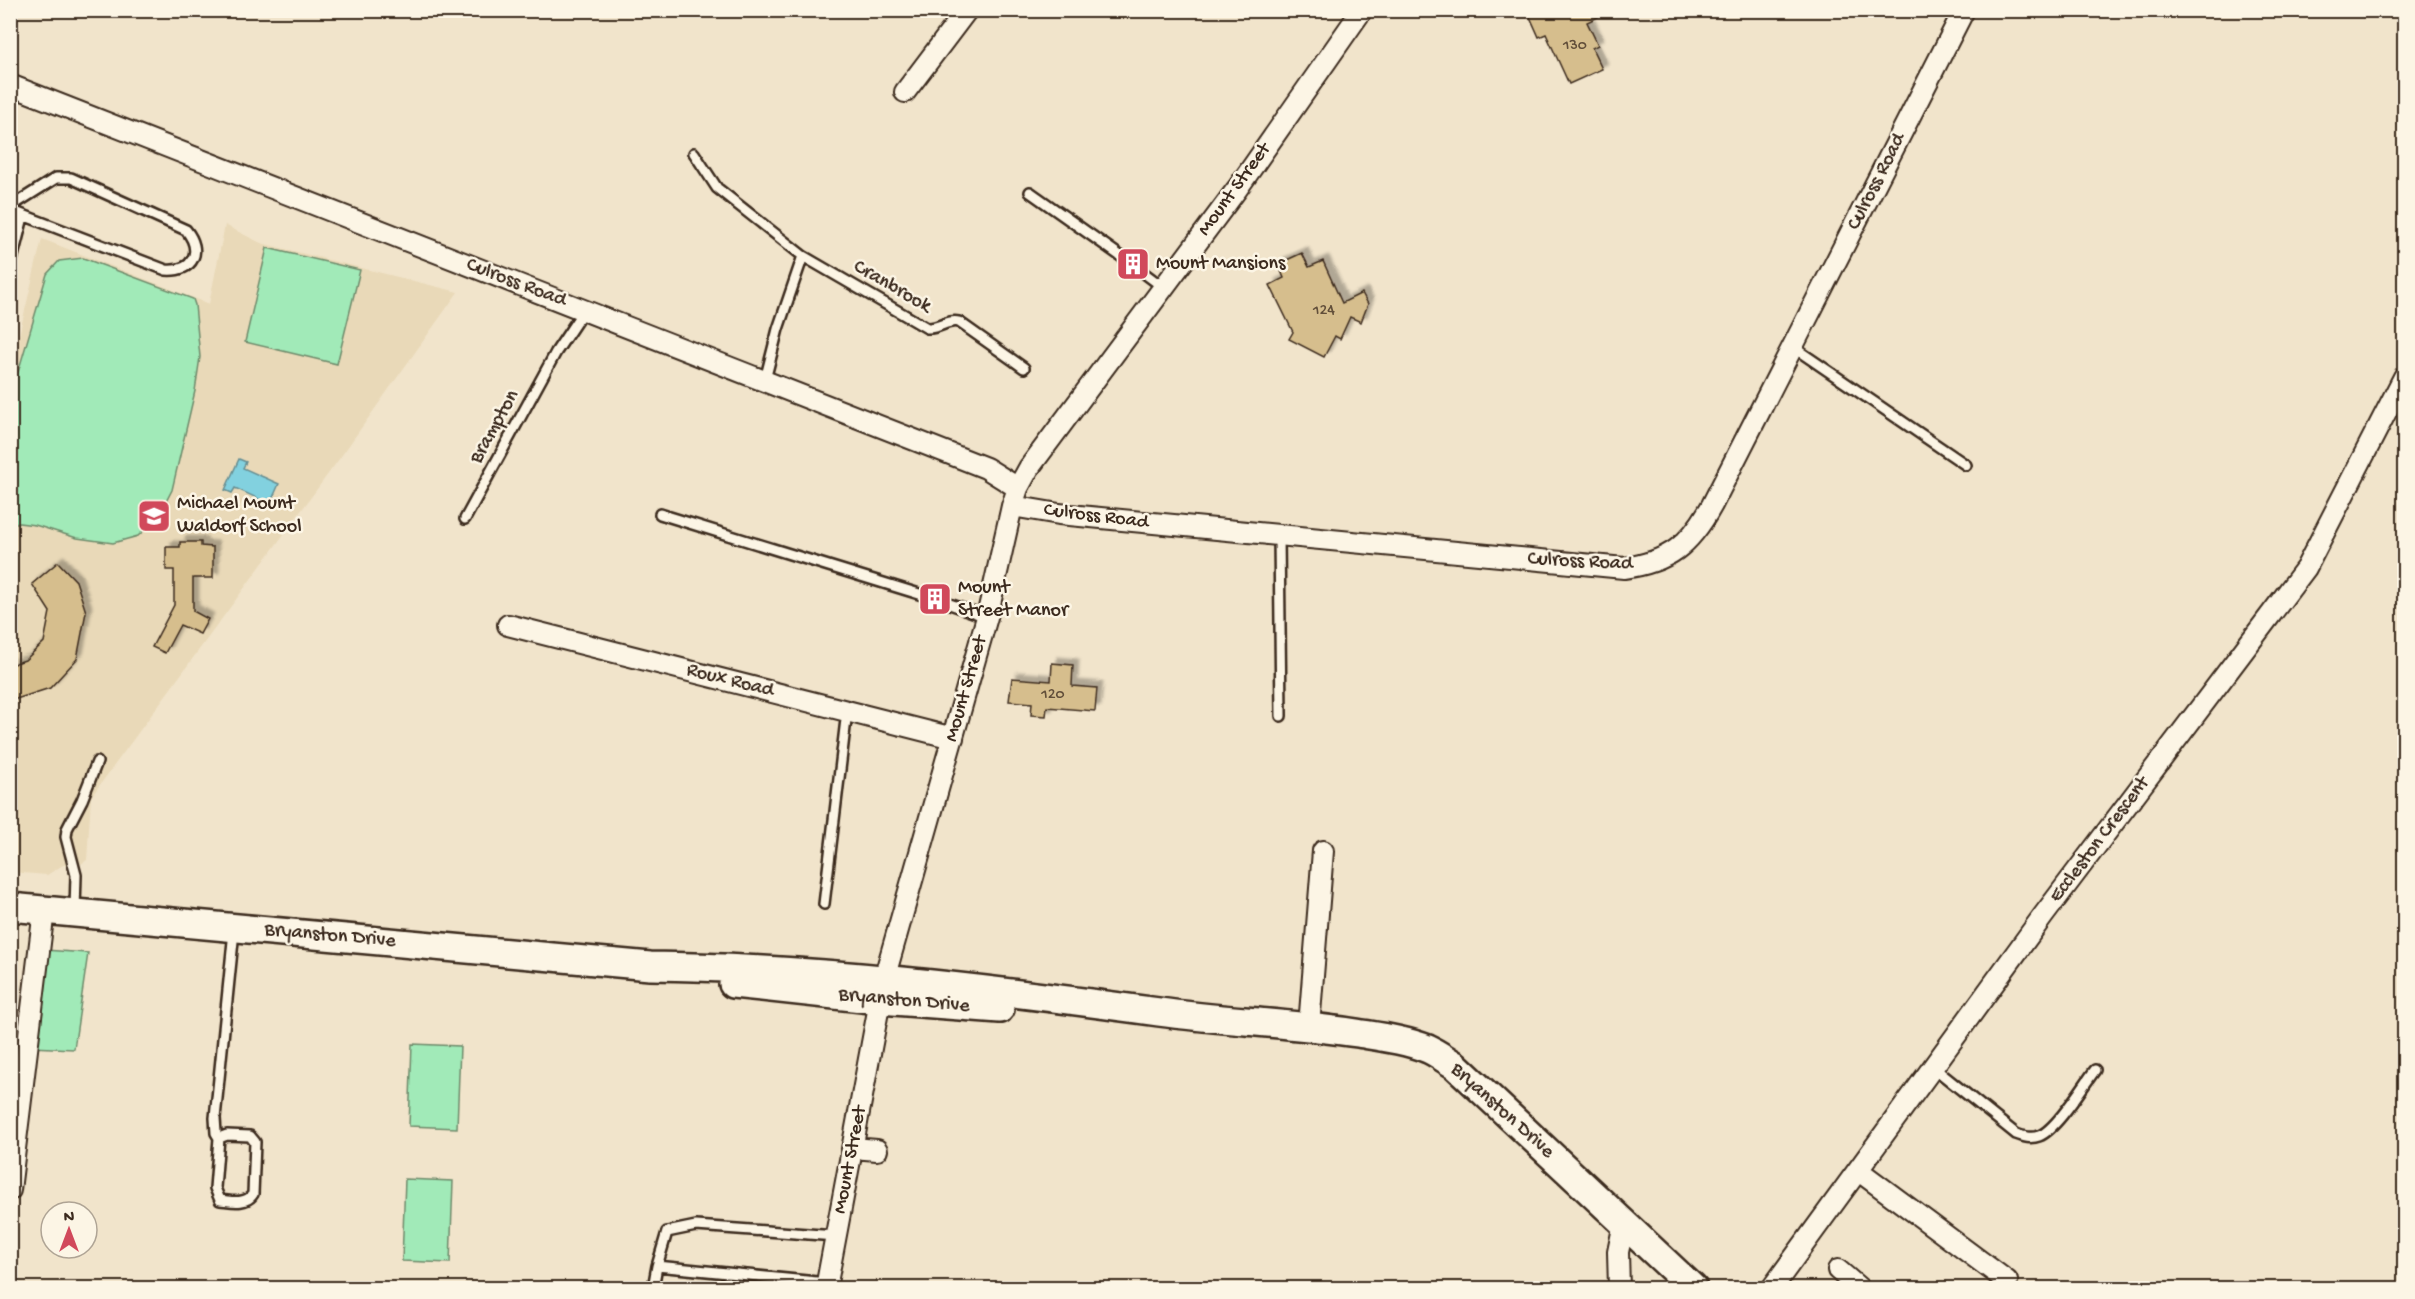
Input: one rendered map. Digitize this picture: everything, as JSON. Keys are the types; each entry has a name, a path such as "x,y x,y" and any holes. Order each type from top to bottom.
{"main road":[{"name":"Bryanston Drive","path":"10,907 650,966 737,967 882,989 1099,1016 1160,1012 1309,1026 1403,1041 1430,1050 1455,1065 1693,1288"}],"street":[{"path":"905,92 967,10"},
{"name":"Mount Street","path":"827,1286 882,989 987,617 1015,497 1029,468 1130,330 1164,288 1362,10"},
{"name":"Culross Road","path":"12,92 584,310 986,468 1015,497 1059,514 1624,568 1645,565 1665,558 1689,540 1700,528 1964,10"},
{"name":"Eccleston Crescent","path":"1772,1288 2043,916 2306,568 2404,379"},
{"name":"Roux Road","path":"508,625 953,738"},
{"path":"1309,1026 1323,851"},
{"path":"10,1191 44,910"},
{"path":"853,1148 877,1150"},
{"path":"1859,1171 2007,1281"},
{"path":"1619,1288 1618,1252 1624,1222"},
{"path":"1838,1270 1859,1288"}],"lane":[{"name":"Cranbrook","path":"694,153 717,188 803,256 927,328 939,328 951,321 958,322 1024,368"},
{"path":"71,177 186,230 193,237 194,255 190,265 182,269 166,270 24,217 10,208 56,178 71,177"},
{"path":"1030,192 1164,288"},
{"path":"10,268 24,217"},
{"path":"765,380 778,329 803,256"},
{"name":"Brampton","path":"465,519 556,352 584,310"},
{"path":"1793,347 1966,465"},
{"path":"660,514 929,597"},
{"path":"1279,536 1281,716"},
{"path":"941,601 987,617"},
{"path":"824,904 847,711"},
{"path":"75,913 76,875 66,837 97,762"},
{"path":"219,1138 226,1135 250,1136 255,1142 253,1194 244,1202 219,1200 216,1194 219,1138 215,1127 216,1111 234,927"},
{"path":"1933,1067 2016,1134 2037,1138 2049,1131 2095,1070"},
{"path":"653,1288 667,1232 696,1226 836,1236"},
{"path":"657,1266 773,1277 827,1286"},
{"path":"771,1288 773,1277"}],"shaded area":[{"name":"Michael Mount Waldorf School","path":"225,225 261,243 458,292 342,455 91,797 87,860 81,864 63,865 47,875 11,872 10,373 42,239 209,304"}],"green space":[{"path":"267,248 360,270 337,364 245,342"},
{"path":"83,258 193,299 195,305 200,357 195,391 172,490 158,517 138,536 113,543 77,538 35,525 11,522 11,396 47,274 59,261"},
{"path":"44,950 88,953 74,1049 31,1047"},
{"path":"412,1044 460,1046 457,1128 409,1126"},
{"path":"405,1179 453,1181 450,1263 402,1261"}],"water":[{"path":"239,459 246,462 243,468 279,484 270,504 235,488 232,493 225,490"}],"building":[{"path":"1527,10 1613,10 1587,22 1598,45 1592,48 1602,69 1569,84 1546,34 1539,37"},
{"path":"1302,253 1309,267 1323,261 1342,303 1362,293 1368,304 1361,322 1350,317 1340,339 1335,336 1324,357 1289,339 1293,332 1270,285 1284,278 1278,264"},
{"path":"180,542 201,542 201,546 213,547 213,578 193,578 193,611 208,619 200,634 180,625 165,653 152,647 174,605 174,570 166,570 166,547 180,547"},
{"path":"58,562 76,581 86,612 77,659 50,688 10,701 10,665 25,660 44,642 50,612 32,584"},
{"path":"1052,663 1073,665 1072,686 1097,688 1095,711 1047,707 1046,716 1031,715 1032,703 1009,701 1012,678 1051,681"}],"place":[{"name":"Mount Mansions","path":"1133,264"},
{"name":"Michael Mount Waldorf School","path":"154,516"},
{"name":"Mount Street Manor","path":"935,599"}]}
